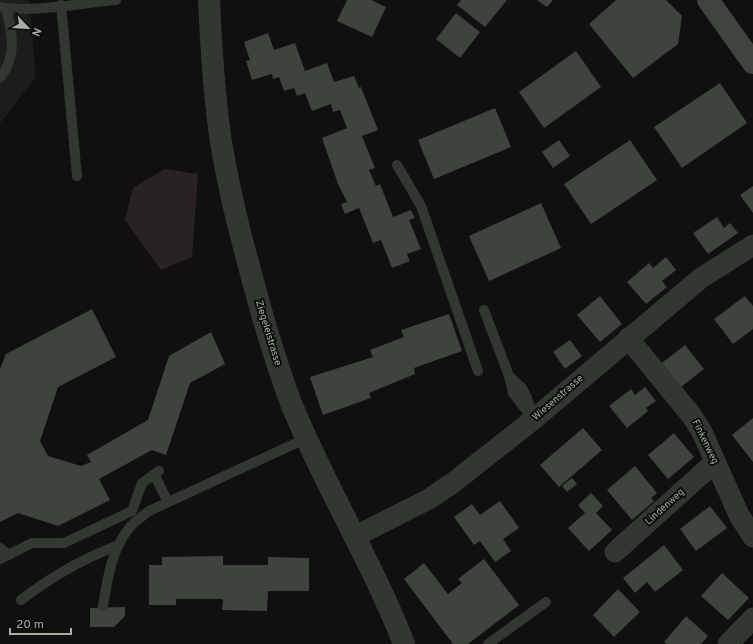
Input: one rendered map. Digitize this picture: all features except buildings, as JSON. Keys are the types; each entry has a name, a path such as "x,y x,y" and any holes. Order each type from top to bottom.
{"main road":[{"path":"708,0 753,63"}],"street":[{"name":"Ziegeleistrasse","path":"209,0 212,60 220,129 233,205 265,329 292,403 307,438 354,537 384,594 404,644"},
{"name":"Wiesenstrasse","path":"354,537 429,499 534,419 628,338 701,278 753,245"},
{"name":"Finkenweg","path":"628,338 692,416 702,432 739,515 753,537"},
{"name":"Lindenweg","path":"615,552 715,462"},
{"path":"728,644 753,618"}],"lane":[{"path":"0,78 6,70 13,41 3,7 61,5 116,0"},
{"path":"61,5 77,176"},
{"path":"397,165 421,206 478,372"},
{"path":"484,310 509,376 522,388 534,419"},
{"path":"103,606 108,574 119,545 129,528 149,511 307,438"},
{"path":"129,528 132,511 142,483 156,473 168,502"},
{"path":"0,548 4,557 32,543 64,543 132,511"},
{"path":"21,600 49,578 96,554 119,545"},
{"path":"488,644 546,602"}],"shaded area":[{"path":"0,0 29,0 36,77 0,123"},
{"path":"165,169 198,174 192,257 161,270 125,220 133,188"}]}
